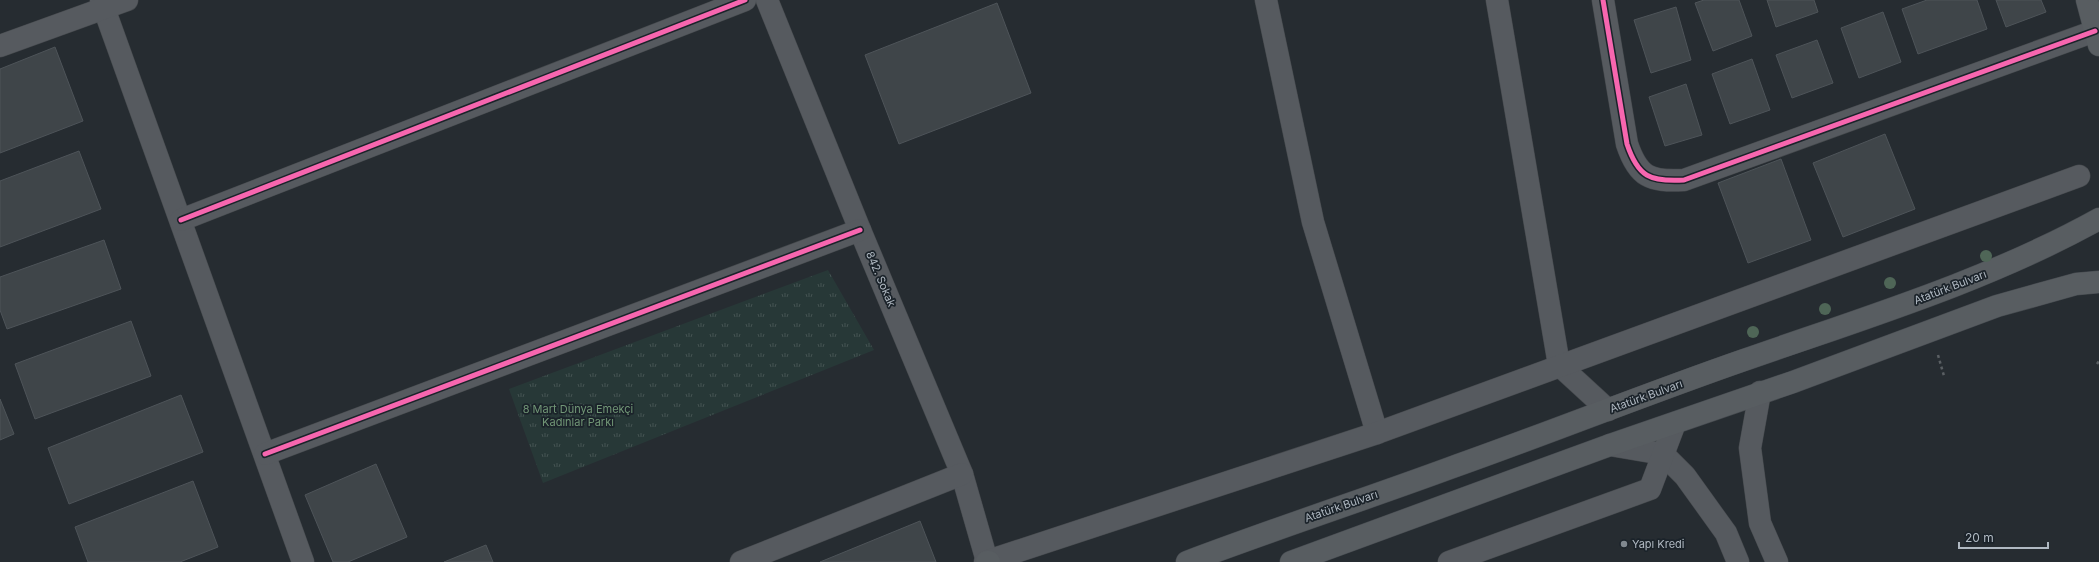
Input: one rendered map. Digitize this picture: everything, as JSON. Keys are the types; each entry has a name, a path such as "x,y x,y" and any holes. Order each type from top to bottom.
{"main road":[{"path":"2087,0 2097,38"},
{"name":"Atatürk Bulvarı","path":"1187,562 1743,360 1916,300 1998,268 2099,220"},
{"path":"1291,562 1610,445 1760,392 1793,382 1997,306 2076,284 2099,282"}],"street":[{"path":"0,46 103,4 127,0"},
{"path":"181,220 744,0"},
{"name":"842. Sokak","path":"767,0 860,230 962,474 987,562"},
{"path":"1266,0 1313,222 1377,433"},
{"path":"1497,0 1559,365 1608,410"},
{"path":"1603,0 1626,144 1632,158 1641,171 1650,178 1663,182 1684,180 2097,38"},
{"path":"103,4 303,562"},
{"path":"987,562 1377,433 1559,365 2079,176"},
{"path":"265,454 860,230"},
{"path":"1760,392 1750,448 1760,523 1777,562"},
{"path":"1449,562 1650,489 1675,422"},
{"path":"1610,445 1663,454 1685,476 1726,533 1738,562"},
{"path":"741,562 962,474"}],"path":[{"path":"1936,349 1944,376"}],"green space":[{"name":"8 Mart Dünya Emekçi Kadınlar Parkı","path":"828,270 874,350 543,483 509,389"}],"building":[{"path":"1704,0 1739,0 1752,36 1713,51 1695,3"},
{"path":"1767,0 1814,0 1818,12 1776,27"},
{"path":"1927,0 1977,0 1987,29 1918,54 1902,9"},
{"path":"1996,0 2041,0 2046,12 2006,27"},
{"path":"997,3 1031,93 899,144 865,55"},
{"path":"1676,7 1691,60 1651,73 1634,20"},
{"path":"1883,12 1901,62 1859,78 1841,28"},
{"path":"1817,40 1833,83 1792,98 1776,55"},
{"path":"55,47 83,121 0,153 0,69"},
{"path":"1752,59 1770,110 1730,124 1712,74"},
{"path":"1686,84 1702,135 1665,146 1649,97"},
{"path":"1885,134 1915,209 1843,237 1813,163"},
{"path":"79,151 101,209 0,247 0,181"},
{"path":"1781,159 1811,240 1748,263 1718,183"},
{"path":"104,240 121,289 7,329 0,310 0,277"},
{"path":"131,321 151,376 35,419 15,364"},
{"path":"181,395 203,452 69,504 48,448"},
{"path":"0,399 14,434 0,440"},
{"path":"376,464 407,537 348,562 333,562 305,495"},
{"path":"193,481 218,547 180,562 88,562 75,527"},
{"path":"920,521 936,562 820,562"},
{"path":"486,545 493,562 444,562"}],"cycle path":[{"path":"181,220 745,0"},
{"path":"1603,0 1627,144 1631,155 1641,170 1647,175 1662,180 1684,180 2095,31"},
{"path":"265,454 860,230"}],"place":[{"name":"Yapı Kredi","path":"1624,544"}]}
